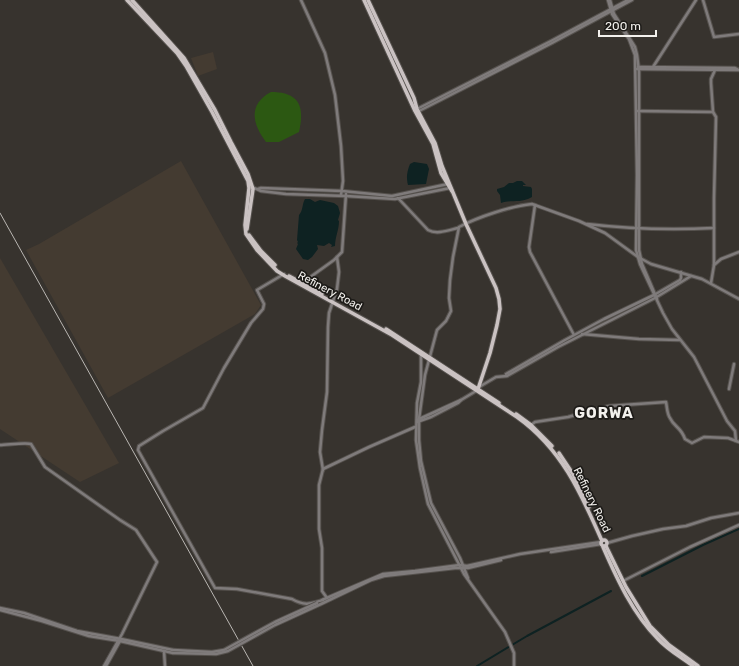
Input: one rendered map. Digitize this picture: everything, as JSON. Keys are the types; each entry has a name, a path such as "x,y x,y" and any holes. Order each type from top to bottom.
{"main road":[{"name":"Refinery Road","path":"127,0 165,37"},
{"name":"Refinery Road","path":"132,0 179,55 251,187 245,225 246,234 257,250 277,271 302,283 332,302"},
{"path":"364,0 415,111 432,144 441,172 450,187"},
{"path":"368,0 414,98 418,110 435,143 450,187 496,288 500,309 498,325 478,389"},
{"name":"Refinery Road","path":"284,274 421,353 478,389 530,426 558,456 571,476 628,593 647,624 658,640 693,666"},
{"name":"Refinery Road","path":"603,543 628,593"},
{"name":"Refinery Road","path":"647,624 669,645 698,666"}],"street":[{"path":"301,0 325,53 335,95 341,146 343,182 341,195"},
{"path":"609,0 612,10 635,47 637,54 637,111 640,175 637,228 639,257 667,320 694,357 728,421 735,431 738,441"},
{"path":"612,10 628,0"},
{"path":"418,110 632,0"},
{"path":"653,68 696,0"},
{"path":"704,0 714,37 739,34"},
{"path":"637,68 735,68 738,70"},
{"path":"653,68 738,70"},
{"path":"711,283 714,265 716,117 714,112 711,79 716,70"},
{"path":"637,111 714,112"},
{"path":"251,187 258,189 261,192 286,194 395,196 450,187"},
{"path":"258,189 342,191 346,194 399,199 450,187"},
{"path":"302,283 342,252 346,194"},
{"path":"395,196 428,230 432,232 459,228 485,216 524,205 535,205 605,232 651,264 691,275 711,283 739,299"},
{"path":"535,205 529,247 530,252 575,334"},
{"path":"582,223 610,227 714,228"},
{"path":"426,490 418,454 415,427 424,377 430,359 436,330 446,321 451,311 449,298 450,280 459,228"},
{"path":"714,265 721,259 739,252"},
{"path":"327,598 322,591 322,548 319,485 323,470 320,452 327,398 329,312 337,289 339,272 337,257"},
{"path":"656,296 680,280 681,272"},
{"path":"284,274 258,290 264,304 264,308 251,323 224,368 203,408 163,430 139,446 138,450 214,588 237,589 292,599 299,603 310,603 323,600"},
{"path":"528,363 575,334 656,296 691,275"},
{"path":"417,421 461,400 496,377 504,375 528,363 626,310"},
{"path":"575,334 681,340"},
{"path":"421,353 421,382 417,421 418,440 428,504 468,578 505,632 514,653 514,666"},
{"path":"729,389 734,364"},
{"path":"530,426 535,422 568,417 609,406 666,402 669,418 683,432 685,439 689,442 692,443 704,437 728,438 738,441"},
{"path":"323,470 369,447 415,427"},
{"path":"0,445 31,444 46,467 136,530 157,563 121,635 120,640 105,666"},
{"path":"0,609 24,613 77,631 173,652 216,654 224,652 275,625 350,590 384,576 462,567 520,554 603,543 663,529 686,526 711,518 739,513"},
{"path":"623,581 690,547 739,525"},
{"path":"173,652 212,652 224,650 270,624 383,574 462,567"},
{"path":"164,650 165,666"}],"shaded area":[{"path":"213,52 217,69 198,76 191,58"},
{"path":"181,161 261,305 255,314 108,398 26,250 39,244"},
{"path":"0,258 119,463 80,482 0,429"}],"green space":[{"path":"271,92 288,95 294,98 298,102 300,108 301,123 299,132 279,142 266,142 255,121 256,108 259,102"}],"water":[{"path":"414,162 427,164 429,169 426,184 408,185 408,170 410,164"},
{"path":"517,181 522,181 526,185 523,186 531,187 532,197 520,201 501,203 500,195 497,189"},
{"path":"305,199 310,199 315,202 320,200 334,203 338,206 340,213 335,246 331,247 332,245 329,243 324,246 317,245 318,249 308,260 303,259 296,249 298,244 299,215"}],"waterway":[{"path":"642,576 703,545 739,529"},
{"path":"477,666 527,636 611,591"}],"railway":[{"path":"0,213 253,666"}],"district":[{"name":"GORWA","path":"604,413"}]}
